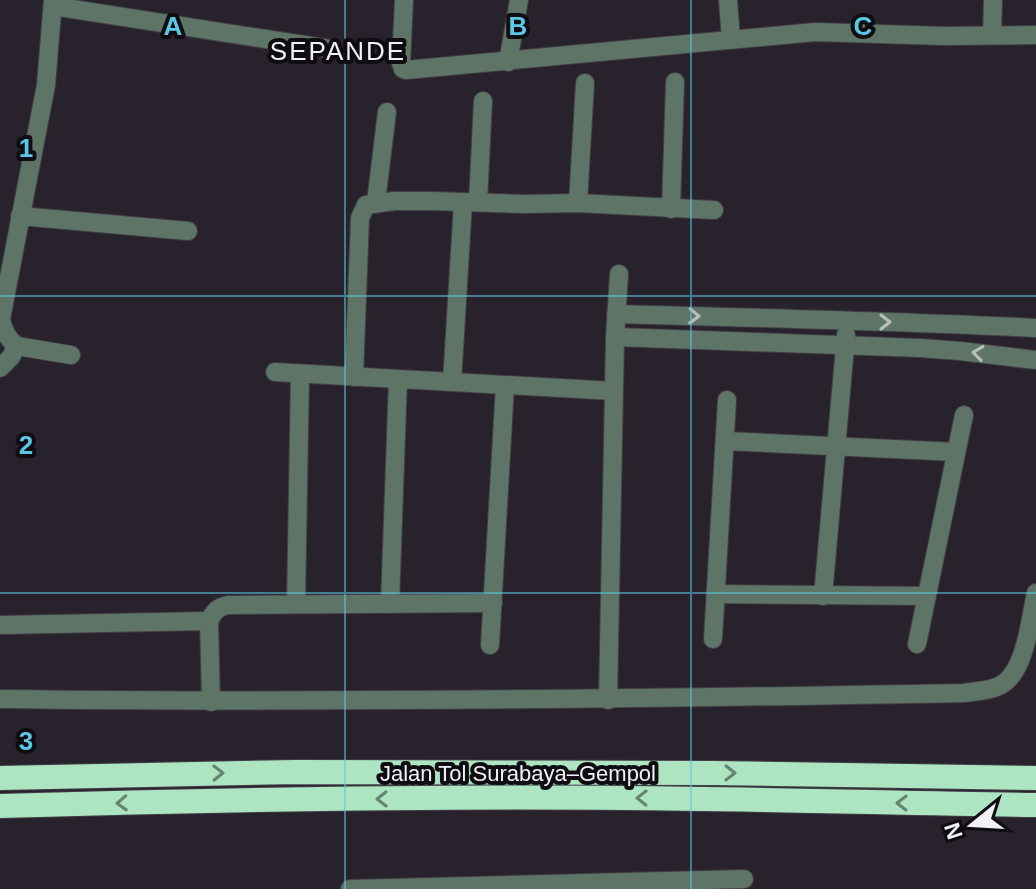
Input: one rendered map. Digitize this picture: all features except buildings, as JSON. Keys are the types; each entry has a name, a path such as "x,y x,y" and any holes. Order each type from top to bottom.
{"highway":[{"name":"Jalan Tol Surabaya–Gempol","path":"0,778 296,772 1036,778"},
{"name":"Jalan Tol Surabaya–Gempol","path":"0,806 417,798 1036,805"}],"street":[{"path":"404,0 401,63 403,69 410,70 815,32 1036,35"},
{"path":"508,62 519,0"},
{"path":"728,0 731,39"},
{"path":"992,35 993,0"},
{"path":"71,355 17,346 3,329 1,319 46,85 53,3 330,49"},
{"path":"671,209 675,82"},
{"path":"578,203 585,83"},
{"path":"452,382 483,101"},
{"path":"376,202 387,112"},
{"path":"354,377 360,218 366,205 432,201 578,203 714,210"},
{"path":"20,216 188,231"},
{"path":"608,700 619,274"},
{"path":"616,314 1036,328"},
{"path":"823,596 847,321"},
{"path":"615,337 960,351 1036,360"},
{"path":"0,368 17,346"},
{"path":"275,372 614,391"},
{"path":"296,604 300,374"},
{"path":"390,604 398,379"},
{"path":"490,645 505,385"},
{"path":"713,639 727,400"},
{"path":"917,644 964,415"},
{"path":"725,441 956,452"},
{"path":"0,699 211,702 608,700 964,693 993,689 1015,674 1036,593"},
{"path":"716,594 927,596"},
{"path":"211,702 209,621 220,607 493,603"},
{"path":"0,625 209,621"},
{"path":"350,889 681,885 744,879"}],"district":[{"name":"SEPANDE","path":"338,51"}]}
